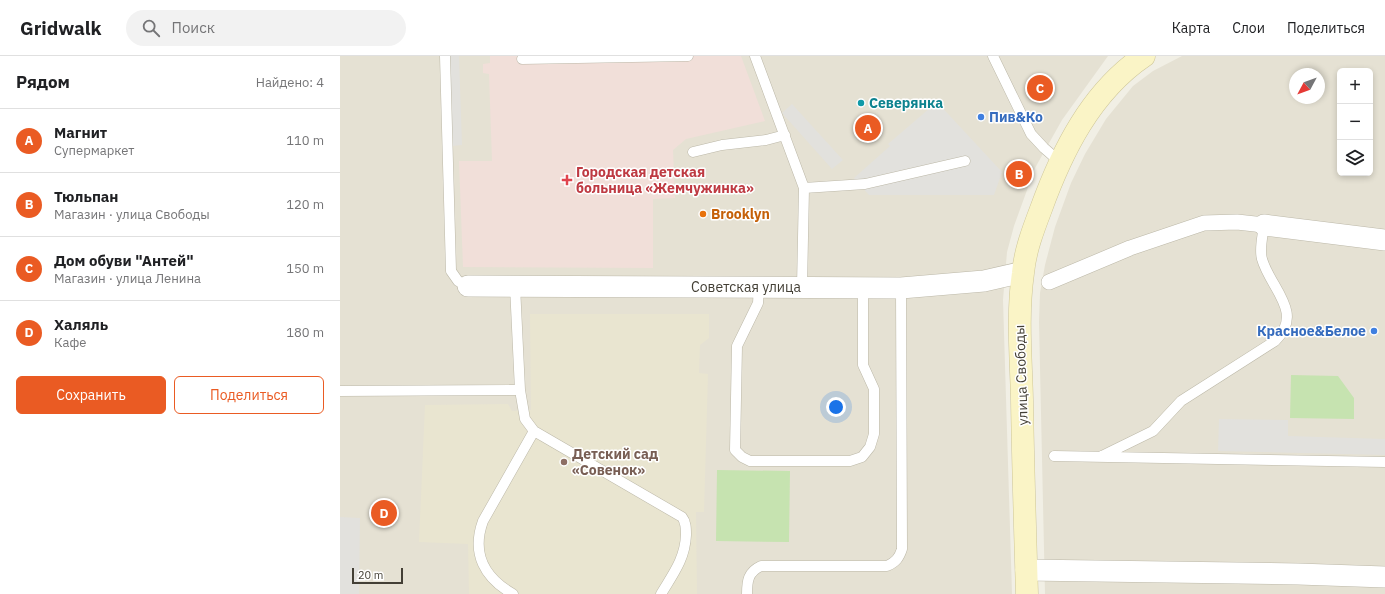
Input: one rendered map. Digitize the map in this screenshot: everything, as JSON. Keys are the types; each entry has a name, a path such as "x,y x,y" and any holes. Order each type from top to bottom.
{"main road":[{"name":"улица Свободы","path":"1027,594 1019,316 1023,272 1031,237 1060,162 1093,106 1135,59"}],"street":[{"path":"1049,282 1130,248 1204,224 1237,222 1385,240"},
{"name":"Советская улица","path":"468,286 901,288 984,281 1023,272"},
{"path":"1026,570 1385,577"}],"lane":[{"path":"445,56 451,271 458,281 468,286"},
{"path":"522,59 688,56"},
{"path":"755,56 804,188 802,287"},
{"path":"993,56 1031,134 1060,162"},
{"path":"694,152 722,145 766,140 785,135"},
{"path":"804,188 865,184 965,161"},
{"path":"1100,457 1153,431 1181,402 1275,341 1282,334 1287,326 1288,315 1262,258 1264,225"},
{"path":"515,286 520,390 525,419 534,431 678,514 685,520 685,548 683,556 661,594"},
{"path":"759,287 758,303 737,346 735,450 742,457 750,461 850,461 862,457 870,447 874,434 874,389 863,365 863,287"},
{"path":"747,594 749,576 754,569 761,566 887,566 895,562 899,556 902,549 901,288"},
{"path":"340,391 520,390"},
{"path":"514,594 495,581 483,565 480,553 481,528 534,431"},
{"path":"1054,456 1385,462"}],"shaded area":[{"path":"340,56 1108,56 1062,120 1035,168 1014,226 1007,252 1003,300 1012,594 340,594"},
{"path":"448,56 459,56 462,145 452,146"},
{"name":"Городская детская больница «Жемчужинка»","path":"490,56 741,56 765,121 686,139 673,150 675,198 653,199 653,268 463,267 459,161 492,161 489,74 483,73 483,64 490,63"},
{"path":"1182,56 1385,56 1385,594 1045,594 1039,322 1040,293 1045,265 1055,227 1071,183 1085,154 1106,119 1133,86 1153,71"},
{"path":"937,102 1002,172 994,195 869,195 854,178 890,146 888,144"},
{"path":"792,104 843,160 832,169 782,113"},
{"name":"Детский сад «Совенок»","path":"530,314 709,314 709,338 700,345 699,373 708,374 704,512 696,512 697,594 469,594 468,544 419,542 425,405 508,404 512,411 531,410"},
{"path":"1219,419 1288,420 1288,436 1385,439 1385,455 1218,451"},
{"path":"340,517 360,518 359,594 340,594"}],"green space":[{"path":"1291,375 1338,376 1354,398 1354,419 1290,418"},
{"path":"717,470 790,471 789,542 716,541"}],"place":[{"name":"Дом обуви \"Антей\"","path":"1040,88"},
{"name":"Северянка","path":"861,103"},
{"name":"Пив&Ко","path":"981,117"},
{"name":"Магнит","path":"868,128"},
{"name":"Тюльпан","path":"1019,174"},
{"name":"Городская детская больница «Жемчужинка»","path":"567,180"},
{"name":"Brooklyn","path":"703,214"},
{"name":"Красное&Белое","path":"1374,331"},
{"name":"Детский сад «Совенок»","path":"564,462"},
{"name":"Халяль","path":"384,513"}]}
